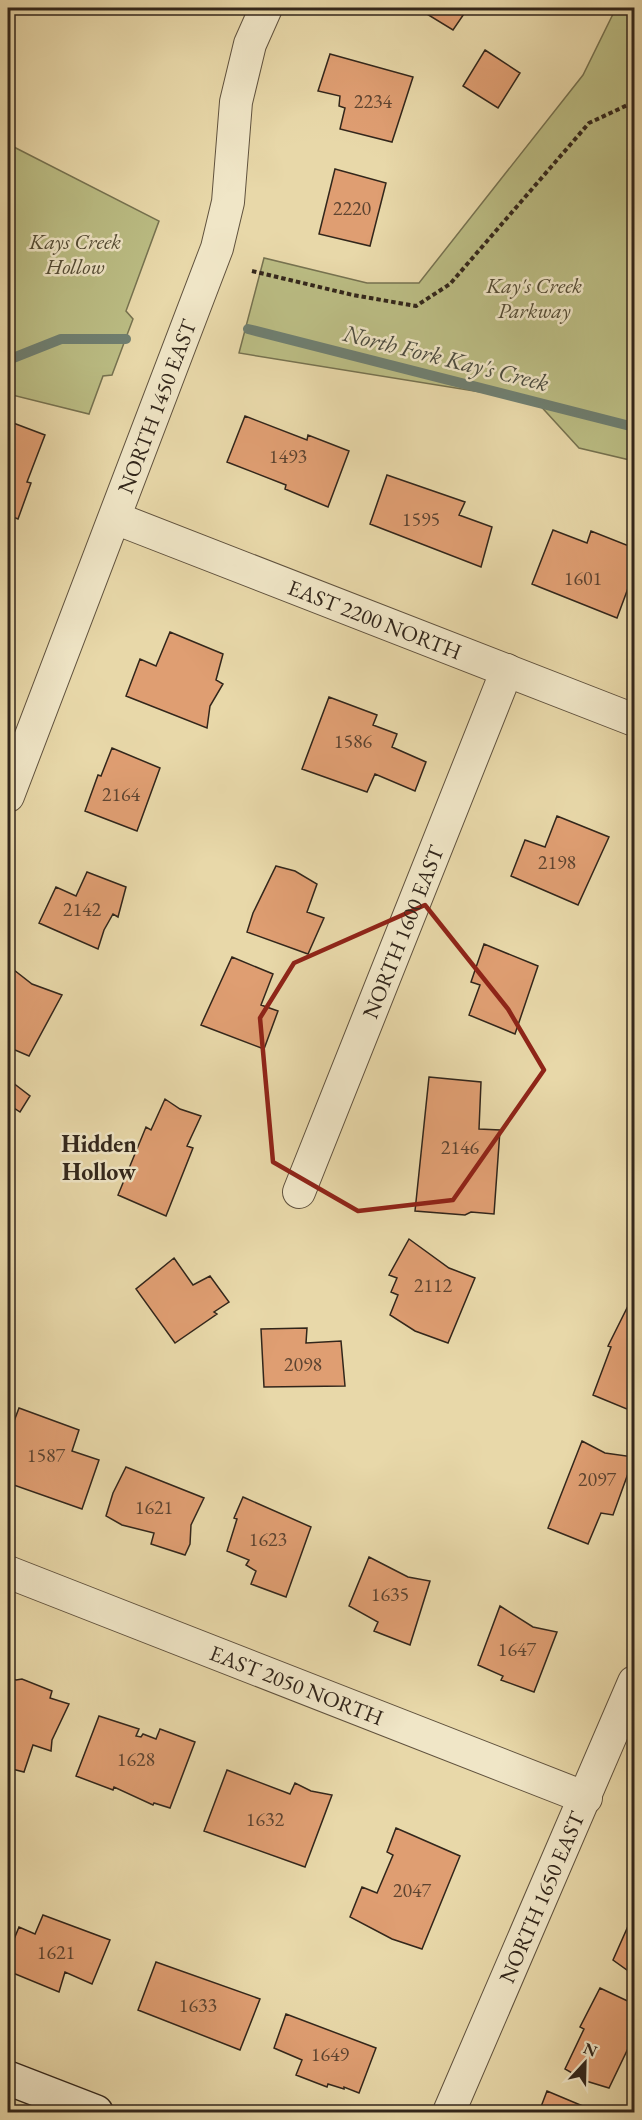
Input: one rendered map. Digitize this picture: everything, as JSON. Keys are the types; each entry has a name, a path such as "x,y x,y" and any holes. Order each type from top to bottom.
{"main road":[{"path":"8,2078 96,2112"}],"street":[{"name":"NORTH 1450 EAST","path":"8,796 217,248 228,202 236,102 250,45 266,8"},
{"name":"EAST 2200 NORTH","path":"115,518 634,720"},
{"name":"NORTH 1600 EAST","path":"299,1192 507,670"},
{"name":"EAST 2050 NORTH","path":"8,1572 586,1798"},
{"name":"NORTH 1650 EAST","path":"449,2112 634,1682"}],"path":[{"path":"252,271 353,295 416,306 450,284 589,123 634,102"}],"highlighted area":[{"path":"425,905 508,1009 544,1070 453,1200 358,1211 273,1162 260,1018 294,963"}],"green space":[{"name":"Kay's Creek Parkway","path":"616,8 634,8 634,461 579,448 536,401 239,353 264,258 367,283 419,283 583,75"},
{"name":"Kays Creek Hollow","path":"8,144 159,221 126,311 133,319 112,375 103,376 89,414 8,394"}],"building":[{"path":"417,8 468,8 453,30"},
{"path":"485,50 520,73 498,108 463,86"},
{"path":"330,54 413,77 392,142 340,129 345,108 339,106 340,96 318,91"},
{"path":"335,169 386,183 370,246 319,234"},
{"path":"245,416 307,440 308,435 349,451 328,507 285,489 286,485 227,462"},
{"path":"8,421 45,435 27,482 31,483 18,519 8,515"},
{"path":"387,475 465,502 459,515 492,527 481,567 370,524"},
{"path":"553,530 587,543 591,531 634,548 634,572 617,618 532,584"},
{"path":"170,632 223,654 216,680 223,684 210,706 207,728 126,696 140,659 156,666"},
{"path":"329,697 377,715 373,725 397,734 392,747 426,762 415,791 375,774 367,792 302,769"},
{"path":"112,748 160,768 137,831 85,811 98,775 101,776"},
{"path":"557,816 609,837 578,905 511,876 525,840 545,847"},
{"path":"276,866 295,871 317,884 307,912 324,918 308,954 247,932 253,913"},
{"path":"87,872 126,887 118,917 113,914 104,930 98,949 39,923 56,887 76,896"},
{"path":"484,944 538,966 515,1034 469,1015 480,985 471,982"},
{"path":"232,957 273,974 261,1005 278,1011 264,1049 201,1025"},
{"path":"14,970 32,984 62,995 29,1056 8,1047 8,980"},
{"path":"429,1077 481,1082 479,1129 500,1130 494,1214 471,1212 465,1215 415,1211"},
{"path":"8,1079 30,1096 20,1112 8,1104"},
{"path":"165,1099 180,1109 201,1116 187,1146 193,1148 166,1216 118,1195 146,1127 151,1130"},
{"path":"409,1239 449,1268 475,1278 448,1343 415,1331 390,1315 398,1295 391,1292 397,1278 389,1275"},
{"path":"174,1258 193,1285 210,1276 229,1302 214,1312 217,1314 175,1343 136,1289"},
{"path":"629,1304 634,1306 634,1412 593,1395 611,1347 608,1346"},
{"path":"307,1328 306,1343 341,1341 345,1386 264,1387 261,1329"},
{"path":"19,1408 79,1430 72,1451 99,1460 82,1509 8,1483 8,1437"},
{"path":"582,1441 605,1453 634,1457 613,1515 601,1513 588,1544 548,1528"},
{"path":"126,1467 204,1498 191,1525 190,1544 185,1555 151,1544 154,1533 122,1525 106,1516 113,1493"},
{"path":"243,1497 311,1527 286,1597 251,1584 256,1571 246,1565 249,1560 227,1551 237,1519 234,1518"},
{"path":"369,1557 408,1577 430,1581 410,1645 374,1631 378,1622 349,1606"},
{"path":"500,1606 533,1627 557,1632 534,1692 501,1680 503,1676 478,1665"},
{"path":"8,1677 16,1680 22,1679 52,1691 50,1698 69,1704 52,1740 51,1751 33,1745 24,1772 8,1768"},
{"path":"99,1716 139,1729 136,1736 141,1737 143,1734 156,1739 160,1729 195,1742 170,1808 154,1803 153,1805 114,1787 113,1790 76,1776"},
{"path":"227,1770 290,1794 295,1783 311,1791 332,1795 305,1867 204,1831"},
{"path":"396,1828 460,1856 422,1949 392,1939 350,1917 362,1887 377,1893 393,1855 387,1852"},
{"path":"43,1915 110,1940 92,1984 65,1972 59,1992 8,1971 8,1954 19,1927 35,1934"},
{"path":"629,1924 634,1926 634,1975 613,1960"},
{"path":"156,1962 260,1999 240,2050 138,2010"},
{"path":"600,1988 634,2004 634,2036 609,2088 586,2081 565,2069 584,2029 580,2027"},
{"path":"286,2014 376,2048 359,2093 328,2084 327,2087 296,2075 302,2060 274,2048"},
{"path":"547,2091 597,2112 539,2112"}],"waterway":[{"name":"North Fork Kay's Creek","path":"248,329 634,427"},
{"name":"North Fork Kay's Creek","path":"8,360 61,339 126,339"}],"district":[{"name":"Hidden Hollow","path":"99,1158"}]}
